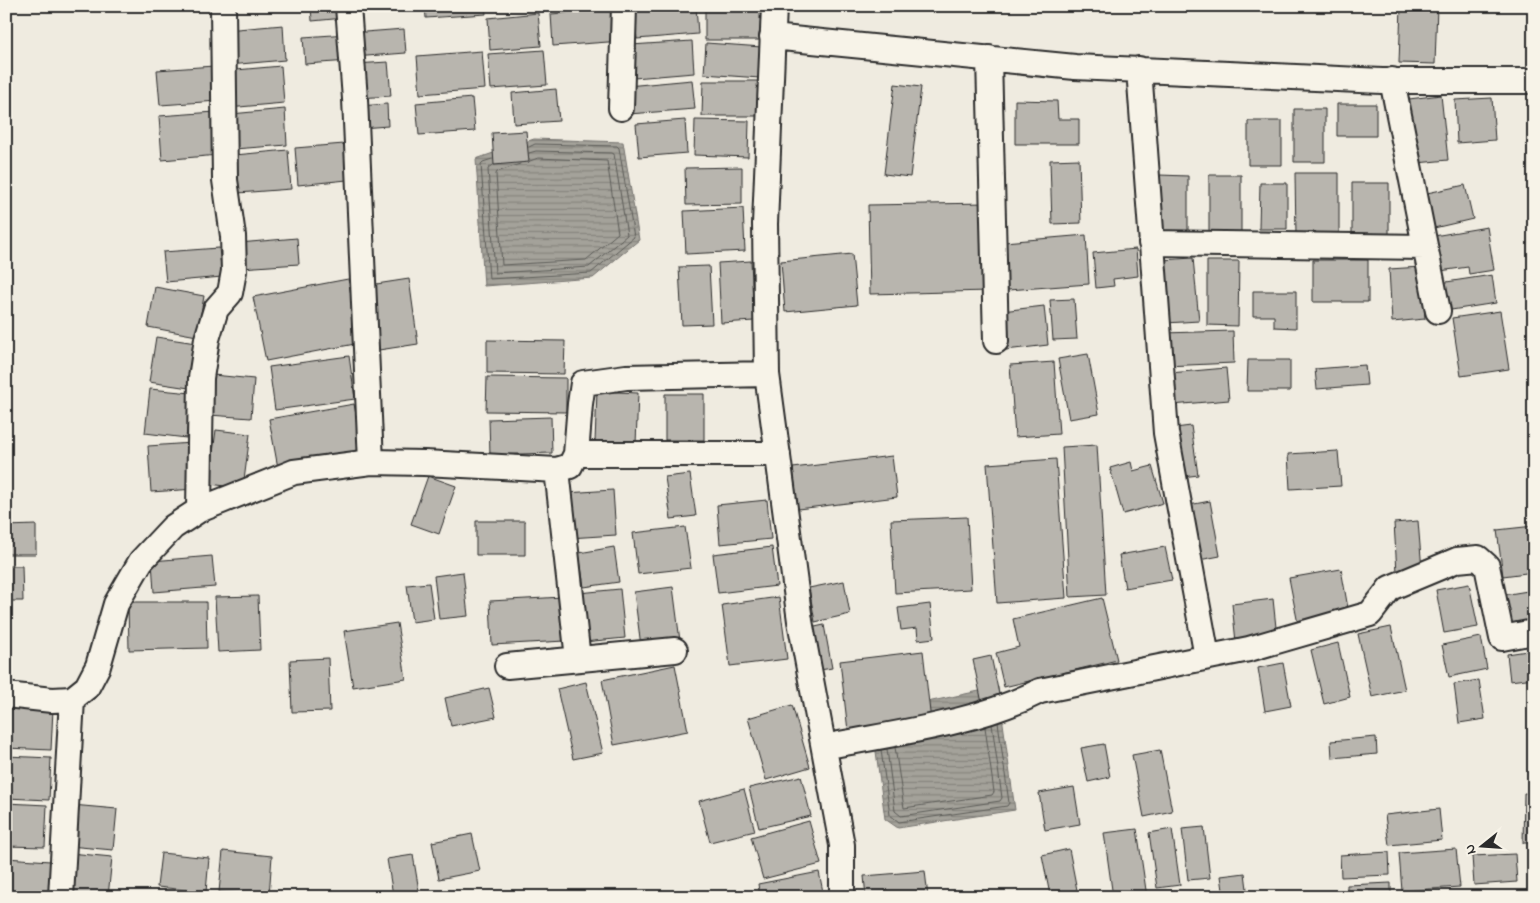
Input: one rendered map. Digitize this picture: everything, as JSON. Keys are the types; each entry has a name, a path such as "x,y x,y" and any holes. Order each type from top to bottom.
{"street":[{"path":"199,510 201,378 207,339 216,309 230,293 234,271 233,236 224,180 223,6"},
{"path":"348,6 356,119 371,462"},
{"path":"621,108 624,6"},
{"path":"774,6 764,224 768,374 800,620 842,845 842,897"},
{"path":"772,37 1075,67 1392,80 1534,81"},
{"path":"989,58 996,341"},
{"path":"1139,70 1166,433 1208,657"},
{"path":"1392,80 1438,311"},
{"path":"1151,243 1425,247"},
{"path":"6,695 52,700 72,699 87,687 98,666 116,604 141,561 173,527 199,510 294,472 371,462 557,470 570,466 576,454 583,383 626,377 768,374"},
{"path":"576,454 778,454"},
{"path":"557,470 578,659"},
{"path":"824,747 953,721 1018,702 1040,691 1249,649 1370,614 1390,588 1457,560 1478,558 1487,566 1502,638 1534,632"},
{"path":"507,666 675,650"},
{"path":"61,897 72,699"}],"water":[{"path":"534,139 623,142 639,240 593,278 484,286 476,159"},
{"path":"998,687 1015,810 898,828 885,819 871,714"}],"building":[{"path":"156,6 205,6 156,10"},
{"path":"311,6 343,6 344,18 312,21"},
{"path":"425,6 485,6 486,14 426,18"},
{"path":"493,6 526,6 493,9"},
{"path":"696,6 698,34 637,39 634,10"},
{"path":"1401,6 1437,6 1435,64 1399,63"},
{"path":"620,8 622,41 553,46 551,14"},
{"path":"761,8 761,40 705,40 705,9"},
{"path":"538,13 541,46 490,50 488,18"},
{"path":"283,25 285,60 229,65 226,30"},
{"path":"404,29 406,53 354,57 352,33"},
{"path":"348,34 350,61 305,64 303,37"},
{"path":"692,41 694,73 634,78 631,45"},
{"path":"706,43 762,47 760,78 704,74"},
{"path":"544,50 547,85 491,89 488,54"},
{"path":"482,51 485,89 420,94 417,56"},
{"path":"388,62 391,96 358,98 355,64"},
{"path":"214,66 218,101 160,105 157,70"},
{"path":"281,66 284,103 228,108 225,71"},
{"path":"692,80 695,109 629,114 627,86"},
{"path":"703,81 758,81 758,116 702,116"},
{"path":"895,84 921,87 910,177 884,174"},
{"path":"6,87 8,130 6,130"},
{"path":"556,89 559,121 514,124 512,93"},
{"path":"1441,95 1448,160 1417,163 1409,99"},
{"path":"472,98 475,131 419,135 416,103"},
{"path":"1492,98 1495,140 1457,143 1455,100"},
{"path":"1015,100 1057,101 1058,119 1079,119 1079,144 1015,144"},
{"path":"387,104 388,126 361,128 359,106"},
{"path":"1337,104 1376,104 1376,136 1337,136"},
{"path":"285,109 287,145 234,149 231,114"},
{"path":"1294,109 1325,109 1325,162 1294,162"},
{"path":"215,112 218,155 162,160 159,116"},
{"path":"685,120 687,153 639,157 636,124"},
{"path":"695,120 749,121 748,157 694,155"},
{"path":"1248,121 1282,121 1282,165 1248,165"},
{"path":"526,131 529,162 494,165 492,133"},
{"path":"344,144 347,180 298,185 295,148"},
{"path":"288,150 291,189 238,193 235,155"},
{"path":"1079,159 1081,223 1052,224 1050,160"},
{"path":"742,167 742,204 686,205 685,168"},
{"path":"1295,173 1339,173 1339,236 1296,236"},
{"path":"1159,175 1188,176 1188,234 1159,234"},
{"path":"1209,175 1241,175 1241,233 1209,232"},
{"path":"1260,183 1287,183 1287,229 1259,229"},
{"path":"1352,183 1389,183 1389,238 1352,238"},
{"path":"1465,185 1473,219 1434,228 1427,193"},
{"path":"987,203 989,291 870,294 868,205"},
{"path":"743,208 745,251 686,254 684,211"},
{"path":"1487,227 1494,270 1469,274 1468,267 1440,271 1434,236"},
{"path":"1086,235 1089,284 1008,290 1004,242"},
{"path":"297,238 299,264 241,268 239,243"},
{"path":"219,248 222,277 166,282 163,252"},
{"path":"1136,249 1138,276 1113,279 1114,286 1096,288 1093,253"},
{"path":"852,254 857,305 785,312 781,261"},
{"path":"1193,258 1199,321 1166,323 1161,260"},
{"path":"1313,260 1368,260 1368,302 1313,302"},
{"path":"751,261 754,321 721,323 718,263"},
{"path":"1207,261 1239,261 1238,326 1207,325"},
{"path":"709,266 712,324 682,325 679,267"},
{"path":"1421,267 1425,319 1392,322 1389,269"},
{"path":"1492,275 1496,303 1445,311 1440,283"},
{"path":"348,279 360,343 266,361 253,297"},
{"path":"409,279 418,344 379,350 370,285"},
{"path":"155,287 204,296 197,336 148,327"},
{"path":"1253,291 1296,291 1296,328 1274,327 1274,316 1253,316"},
{"path":"1074,299 1077,339 1053,340 1050,300"},
{"path":"1044,306 1048,345 1006,350 1002,311"},
{"path":"1500,311 1509,369 1461,376 1452,318"},
{"path":"1233,331 1234,363 1165,366 1163,333"},
{"path":"156,337 196,343 189,388 149,382"},
{"path":"487,340 565,341 564,374 487,373"},
{"path":"1088,354 1099,414 1069,419 1058,359"},
{"path":"349,356 355,399 275,410 269,367"},
{"path":"1248,360 1290,360 1290,391 1247,391"},
{"path":"1054,362 1059,434 1015,437 1010,365"},
{"path":"1365,365 1367,385 1317,389 1315,369"},
{"path":"1226,368 1229,400 1172,405 1170,373"},
{"path":"213,375 254,379 251,418 209,415"},
{"path":"487,377 566,378 566,412 486,411"},
{"path":"150,389 191,393 186,438 145,433"},
{"path":"597,391 638,393 636,444 595,442"},
{"path":"665,394 704,394 704,440 665,440"},
{"path":"354,404 363,453 278,468 269,419"},
{"path":"551,417 552,453 490,455 489,419"},
{"path":"1191,426 1198,475 1175,478 1167,429"},
{"path":"216,430 250,434 243,488 209,484"},
{"path":"192,443 195,489 151,492 148,446"},
{"path":"1097,445 1106,595 1070,597 1062,447"},
{"path":"1338,451 1341,486 1290,489 1288,454"},
{"path":"892,456 897,497 798,509 793,468"},
{"path":"1056,459 1066,598 997,603 987,464"},
{"path":"1131,462 1133,471 1152,466 1163,503 1123,514 1110,468"},
{"path":"690,474 696,516 671,519 665,477"},
{"path":"428,476 456,486 439,534 411,524"},
{"path":"613,490 616,535 569,538 566,493"},
{"path":"767,500 771,539 720,544 717,505"},
{"path":"1210,501 1220,556 1194,561 1184,506"},
{"path":"967,517 971,589 895,593 891,520"},
{"path":"476,521 525,521 525,555 476,555"},
{"path":"1418,521 1422,570 1397,572 1394,523"},
{"path":"36,525 36,554 6,554 6,526"},
{"path":"1534,526 1534,572 1503,576 1497,530"},
{"path":"685,527 691,568 638,574 633,533"},
{"path":"614,547 619,582 584,587 579,553"},
{"path":"772,547 777,586 718,593 713,554"},
{"path":"1165,547 1172,580 1125,588 1119,555"},
{"path":"212,556 215,587 154,592 152,561"},
{"path":"6,566 22,566 23,601 6,601"},
{"path":"1341,569 1349,614 1298,624 1289,578"},
{"path":"463,572 468,616 439,619 434,576"},
{"path":"844,581 850,614 815,622 809,588"},
{"path":"429,583 434,619 412,622 407,585"},
{"path":"1469,584 1478,627 1444,633 1436,590"},
{"path":"673,587 680,641 641,646 634,592"},
{"path":"620,589 625,638 584,642 579,593"},
{"path":"1534,590 1534,622 1508,626 1503,595"},
{"path":"258,596 260,650 218,652 215,597"},
{"path":"563,597 565,641 492,645 490,601"},
{"path":"779,597 787,659 730,666 722,605"},
{"path":"1102,598 1117,660 1004,687 996,653 1019,647 1013,619"},
{"path":"1273,599 1277,637 1236,642 1232,604"},
{"path":"128,602 206,602 207,648 129,650"},
{"path":"930,604 934,638 918,640 917,628 901,630 898,608"},
{"path":"397,623 406,679 353,687 344,631"},
{"path":"824,625 832,668 814,671 806,629"},
{"path":"1391,627 1405,690 1372,697 1358,634"},
{"path":"1481,637 1487,669 1449,677 1442,645"},
{"path":"1338,643 1350,697 1324,704 1311,650"},
{"path":"1534,650 1534,678 1510,681 1507,654"},
{"path":"923,651 931,721 848,731 840,661"},
{"path":"991,656 1000,699 982,703 973,660"},
{"path":"328,658 330,711 292,712 290,660"},
{"path":"1283,663 1291,706 1265,711 1258,668"},
{"path":"675,665 688,731 614,745 602,680"},
{"path":"1479,680 1485,719 1459,723 1454,684"},
{"path":"586,682 603,753 573,759 557,689"},
{"path":"489,688 496,717 451,726 445,698"},
{"path":"792,705 810,767 766,780 748,718"},
{"path":"6,707 53,709 51,750 6,748"},
{"path":"1376,737 1377,754 1332,758 1331,741"},
{"path":"1104,744 1110,777 1088,782 1081,748"},
{"path":"1160,750 1172,811 1144,817 1132,755"},
{"path":"6,756 51,758 49,800 6,798"},
{"path":"801,776 811,816 759,828 749,788"},
{"path":"1074,787 1080,824 1045,830 1039,793"},
{"path":"744,789 755,831 710,842 699,801"},
{"path":"1524,793 1534,794 1534,843 1523,843"},
{"path":"6,803 47,805 45,847 6,846"},
{"path":"72,805 117,809 113,850 69,846"},
{"path":"1439,809 1442,840 1389,845 1385,815"},
{"path":"809,821 821,864 763,879 751,837"},
{"path":"1204,827 1210,878 1188,880 1182,829"},
{"path":"1137,829 1147,897 1113,897 1104,833"},
{"path":"1172,829 1180,885 1157,888 1149,833"},
{"path":"472,834 480,871 439,879 432,842"},
{"path":"1069,849 1077,890 1050,895 1042,855"},
{"path":"1456,849 1460,887 1402,891 1399,853"},
{"path":"223,851 272,856 269,896 219,892"},
{"path":"1389,852 1390,875 1341,877 1340,855"},
{"path":"70,853 112,857 108,897 67,897"},
{"path":"161,853 209,858 206,892 157,887"},
{"path":"1515,854 1517,882 1474,885 1472,856"},
{"path":"413,855 419,891 393,895 387,859"},
{"path":"6,858 50,861 49,897 6,895"},
{"path":"925,871 928,897 866,897 864,876"},
{"path":"819,872 824,897 760,897 758,884"},
{"path":"1245,873 1248,897 1224,897 1221,876"},
{"path":"1391,883 1391,897 1347,897 1347,885"}]}
